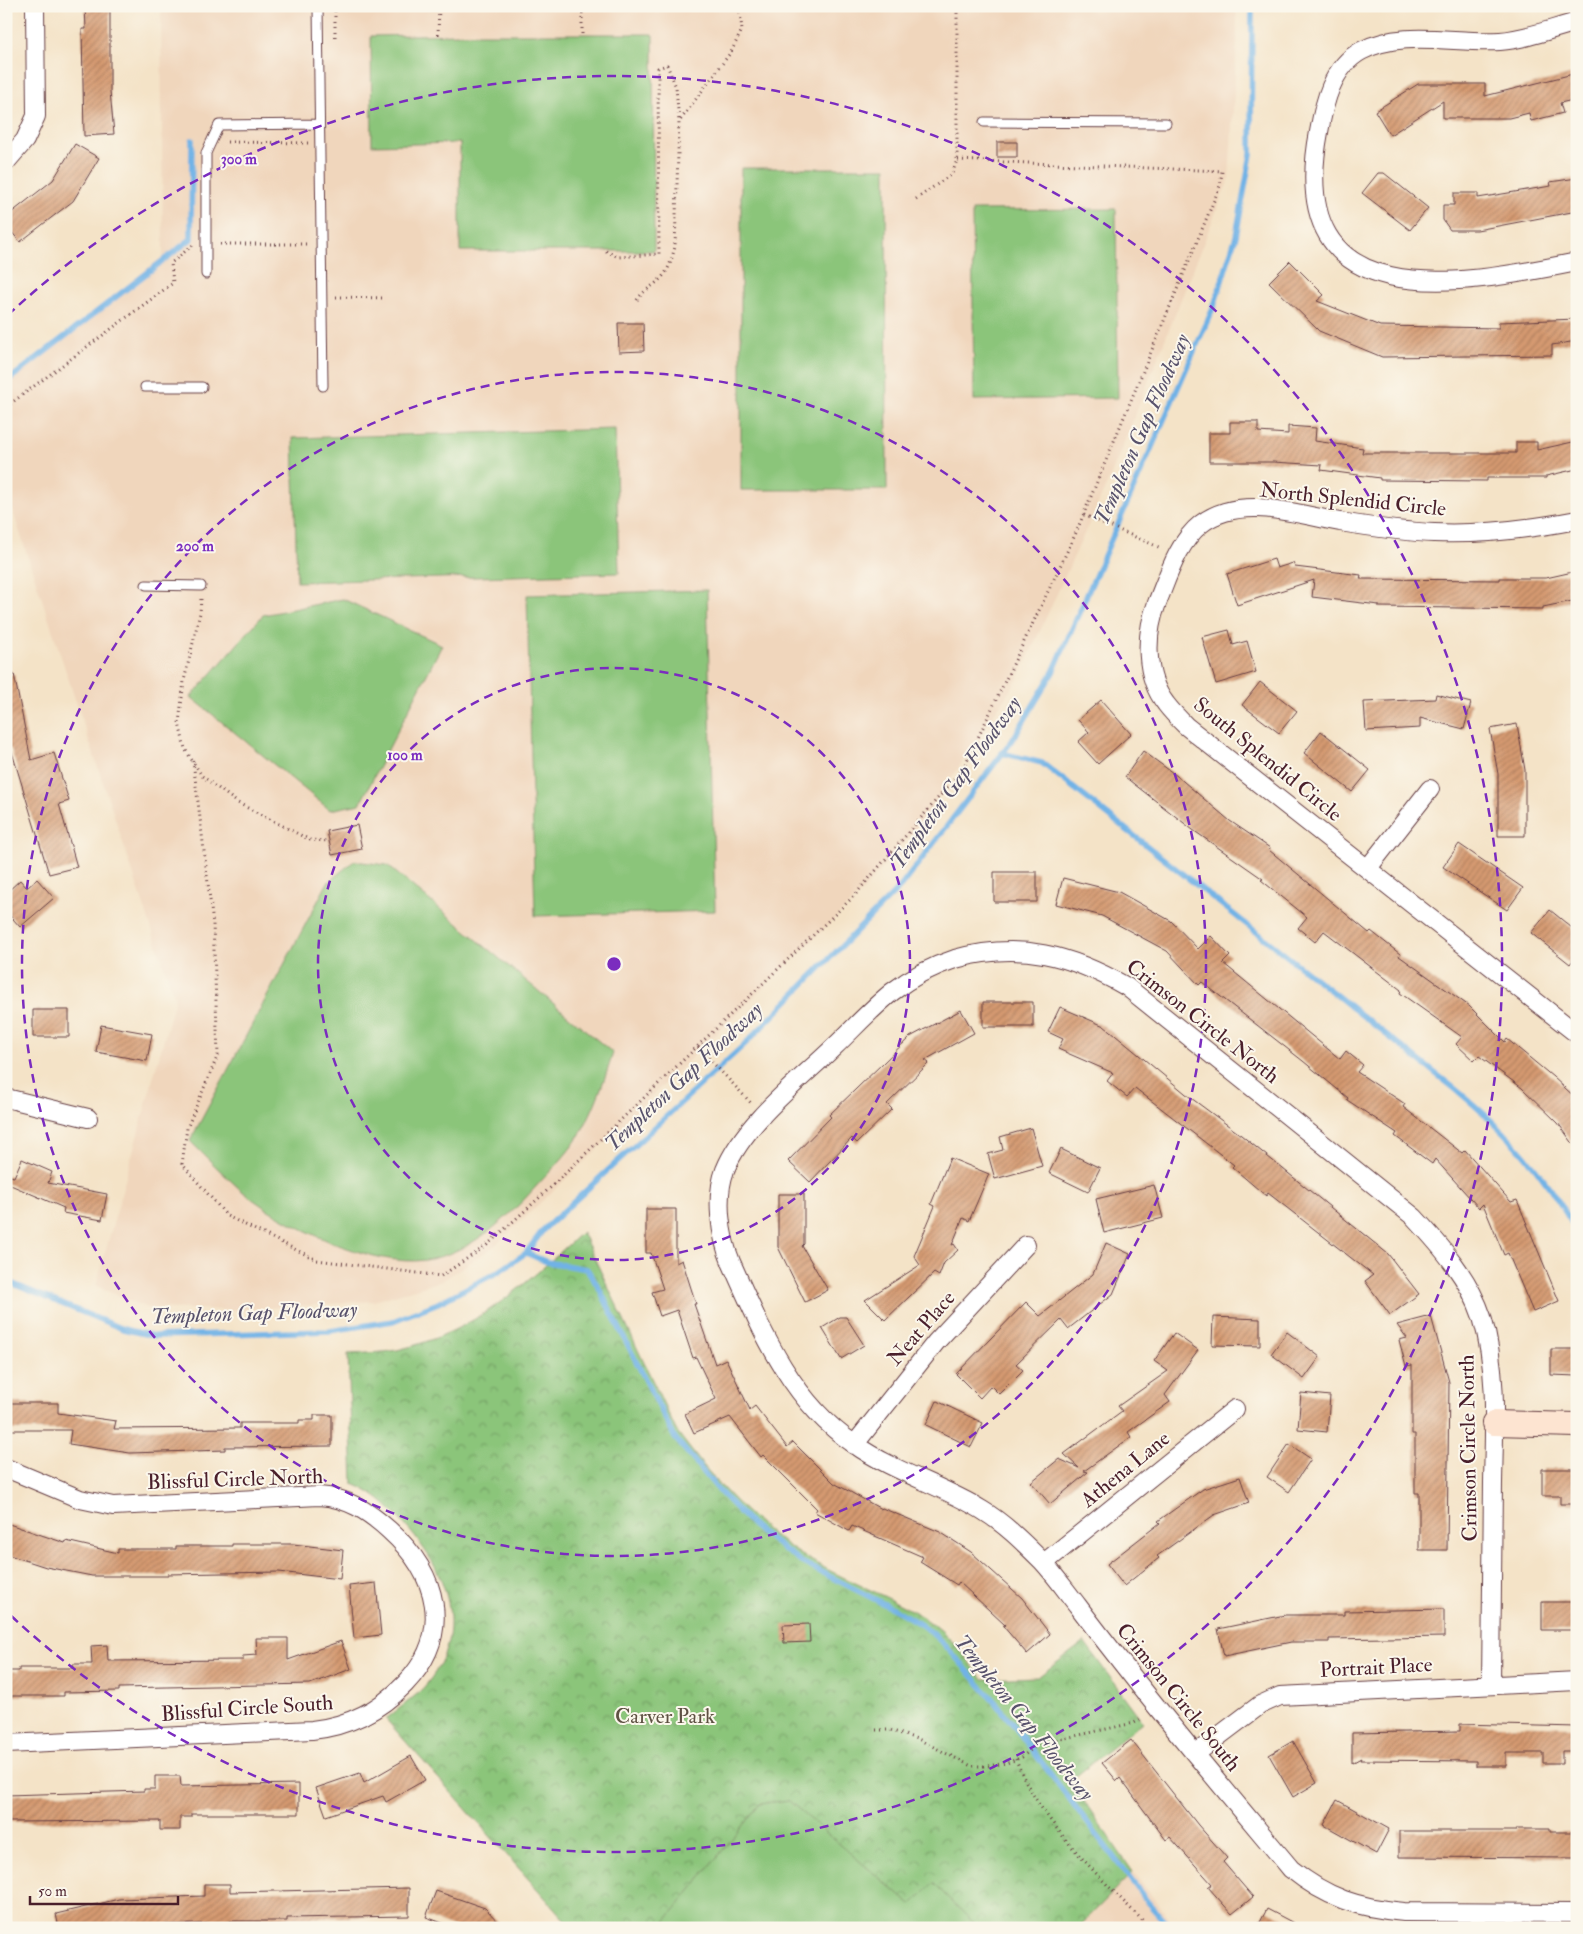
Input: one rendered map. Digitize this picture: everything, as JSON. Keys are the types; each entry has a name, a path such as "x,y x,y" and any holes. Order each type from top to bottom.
{"street":[{"path":"6,162 25,140 36,116 35,6"},
{"path":"1577,22 1522,38 1499,41 1384,42 1360,52 1342,67 1332,84 1323,107 1317,142 1314,180 1315,205 1324,227 1337,248 1355,264 1378,274 1448,283 1512,275 1577,262"},
{"name":"North Splendid Circle","path":"1163,588 1177,555 1189,537 1201,524 1220,514 1238,510 1263,509 1389,529 1435,533 1518,529 1577,520"},
{"name":"South Splendid Circle","path":"1163,588 1150,629 1148,654 1154,678 1165,702 1186,726 1577,1034"},
{"path":"1368,868 1430,789"},
{"name":"Crimson Circle North","path":"793,1384 775,1354 729,1257 722,1229 721,1201 724,1172 738,1147 762,1116 892,992 920,974 953,960 986,953 1022,951 1058,955 1094,968 1127,987 1414,1217 1438,1242 1458,1269 1481,1315 1488,1340 1492,1374 1494,1423 1491,1685"},
{"path":"6,1098 88,1118"},
{"name":"Neat Place","path":"854,1445 936,1342 1026,1245"},
{"name":"Crimson Circle South","path":"793,1384 833,1428 854,1445 888,1465 980,1508 999,1521 1044,1563 1195,1754 1291,1869 1313,1886 1333,1897 1358,1906 1404,1912 1577,1914"},
{"name":"Athena Lane","path":"1044,1563 1235,1409"},
{"path":"1494,1423 1577,1424"},
{"name":"Blissful Circle North","path":"6,1468 80,1499 113,1506 319,1496 344,1500 376,1518 402,1541 422,1569 431,1590"},
{"name":"Blissful Circle South","path":"6,1744 312,1730 341,1726 357,1720 384,1702 397,1692 419,1668 434,1638 435,1617 431,1590"},
{"name":"Portrait Place","path":"1195,1754 1260,1705 1280,1696 1577,1681"}],"lane":[{"path":"318,6 323,386"},
{"path":"984,122 1166,122"},
{"path":"206,274 206,153 218,124 319,124"},
{"path":"145,387 202,387"},
{"path":"146,585 201,586"}],"path":[{"path":"335,6 335,45"},
{"path":"438,35 439,6"},
{"path":"582,6 582,34"},
{"path":"679,122 731,52 742,30 740,12 736,6"},
{"path":"916,199 952,174 957,160 957,6"},
{"path":"606,251 618,257 659,254 658,68 667,65 676,87 679,122 675,247 669,266 662,277 642,292 637,300"},
{"path":"211,142 320,143"},
{"path":"193,761 213,924 218,1055 187,1128 182,1164 227,1216 317,1260 441,1276 486,1246 698,1047 854,896 963,769 1084,515 1220,186 1222,171 957,160"},
{"path":"6,406 173,283 170,263 194,244 321,244"},
{"path":"335,288 335,297 385,298"},
{"path":"1084,515 1177,555"},
{"path":"201,586 200,613 184,682 179,723 185,749 202,776 238,803 310,840 329,840"},
{"path":"698,1047 762,1116"},
{"path":"876,1730 890,1730 920,1740 971,1766 988,1766 1022,1757 1038,1744 1134,1723 1149,1714"},
{"path":"1016,1759 1021,1774 1051,1822 1150,1928"}],"shaded area":[{"path":"161,6 1236,6 1237,39 1229,179 1111,475 1019,677 925,818 860,894 585,1161 493,1247 442,1281 374,1301 236,1310 147,1308 96,1286 175,999 6,491 6,381 163,256"},
{"path":"1133,1872 1177,1928 1078,1928"}],"green space":[{"path":"653,34 654,251 460,251 460,143 372,145 371,36"},
{"path":"741,168 886,168 887,490 741,490"},
{"path":"1116,209 1118,398 974,400 972,210"},
{"path":"615,429 619,573 297,582 293,438"},
{"path":"707,590 715,911 535,916 527,595"},
{"path":"343,599 442,645 360,804 330,810 191,697 263,615"},
{"path":"354,861 387,865 613,1053 599,1094 585,1124 575,1142 557,1164 521,1203 497,1225 456,1251 426,1260 404,1261 355,1251 304,1230 259,1204 242,1191 190,1141 328,882"},
{"name":"Carver Park","path":"582,1232 676,1430 721,1486 773,1535 792,1549 828,1570 923,1617 943,1632 983,1679 1038,1677 1084,1642 1143,1722 1070,1781 1133,1872 1078,1928 572,1928 386,1719 420,1691 438,1668 446,1648 450,1628 449,1608 436,1568 425,1550 411,1532 378,1498 353,1484 348,1354 397,1350 425,1342 475,1319 519,1288"},
{"path":"788,1800 911,1905 933,1883 979,1928 660,1928 760,1804"}],"building":[{"path":"85,6 110,6 110,91 114,134 84,136 82,29 86,29"},
{"path":"1577,73 1577,99 1560,103 1563,113 1531,121 1529,113 1509,118 1443,118 1443,101 1390,135 1375,111 1418,84 1485,84 1485,96"},
{"path":"997,142 1017,142 1017,157 997,157"},
{"path":"75,144 99,158 73,201 20,242 6,225 6,217 53,180"},
{"path":"1378,173 1384,173 1428,208 1410,230 1362,193"},
{"path":"1577,178 1577,211 1477,230 1450,230 1443,220 1443,205 1454,205 1454,193 1478,193 1478,198 1551,186 1550,182"},
{"path":"1290,261 1324,295 1317,301 1380,326 1499,328 1499,322 1577,319 1577,341 1552,345 1552,355 1382,357 1319,331 1269,282"},
{"path":"618,323 643,323 644,351 619,352"},
{"path":"1230,422 1258,422 1258,432 1288,434 1288,426 1316,428 1315,441 1363,448 1362,453 1516,453 1516,442 1537,442 1537,450 1577,441 1577,469 1546,476 1546,478 1487,478 1487,481 1380,480 1380,478 1321,470 1322,465 1273,462 1209,462 1209,433 1230,433"},
{"path":"1274,559 1277,568 1293,563 1295,567 1361,575 1360,579 1500,580 1500,578 1546,578 1577,571 1577,600 1543,607 1543,609 1379,607 1379,605 1312,597 1314,580 1237,605 1227,574"},
{"path":"1229,630 1233,645 1247,641 1256,672 1216,684 1202,637"},
{"path":"14,674 31,760 54,753 69,801 59,804 77,867 49,874 11,749 6,750 6,675"},
{"path":"1260,682 1297,711 1279,733 1242,705"},
{"path":"1436,694 1471,703 1464,729 1420,718 1420,728 1366,731 1364,702 1435,699"},
{"path":"1101,700 1131,734 1098,764 1078,742 1089,732 1078,720"},
{"path":"1517,724 1525,770 1525,836 1498,836 1498,774 1490,729"},
{"path":"1321,731 1370,770 1352,792 1304,753"},
{"path":"1143,751 1177,776 1230,821 1270,848 1269,850 1369,933 1371,931 1400,954 1399,956 1469,1006 1505,1042 1507,1039 1577,1099 1577,1149 1558,1123 1522,1088 1479,1056 1474,1061 1456,1044 1462,1037 1400,993 1401,990 1324,931 1315,942 1298,928 1307,917 1261,880 1263,879 1193,830 1125,777"},
{"path":"357,825 362,849 332,855 327,831"},
{"path":"1459,844 1523,888 1507,910 1443,867"},
{"path":"994,872 1037,872 1037,902 994,902"},
{"path":"1063,878 1119,892 1171,921 1198,949 1211,936 1230,956 1223,963 1340,1059 1346,1051 1363,1065 1357,1072 1405,1104 1403,1107 1462,1153 1465,1150 1511,1202 1517,1200 1559,1301 1533,1312 1508,1253 1504,1255 1483,1204 1479,1208 1435,1159 1432,1164 1395,1136 1397,1133 1347,1100 1348,1098 1303,1061 1202,982 1199,985 1167,951 1102,916 1056,904"},
{"path":"37,879 54,898 20,927 6,911 6,893 20,880 27,888"},
{"path":"1550,910 1577,932 1577,955 1570,964 1531,933"},
{"path":"983,1002 1033,1002 1033,1027 983,1027"},
{"path":"1060,1007 1104,1026 1191,1098 1241,1135 1388,1254 1419,1294 1390,1315 1365,1281 1373,1275 1268,1193 1266,1196 1232,1167 1234,1165 1135,1088 1127,1097 1107,1081 1113,1073 1058,1049 1063,1039 1048,1032"},
{"path":"33,1010 69,1010 69,1037 33,1037"},
{"path":"961,1010 974,1033 925,1060 929,1063 887,1104 892,1109 857,1143 852,1138 810,1182 788,1161 831,1117 829,1115 910,1037"},
{"path":"101,1025 152,1034 147,1061 96,1052"},
{"path":"1031,1128 1042,1166 995,1179 988,1154 1003,1150 1000,1137"},
{"path":"1061,1149 1100,1168 1088,1192 1049,1173"},
{"path":"950,1158 989,1174 969,1221 963,1218 952,1245 954,1244 958,1250 944,1263 939,1276 934,1273 885,1320 865,1300 920,1265 914,1256 935,1206 931,1204"},
{"path":"22,1159 52,1172 48,1183 107,1194 102,1220 63,1213 64,1208 6,1183 6,1175 14,1177"},
{"path":"1154,1185 1163,1218 1104,1233 1096,1199"},
{"path":"778,1194 804,1194 804,1244 802,1246 828,1290 805,1302 778,1247"},
{"path":"646,1209 676,1209 676,1263 682,1260 696,1304 694,1304 715,1364 726,1359 750,1410 755,1406 787,1447 793,1442 834,1483 881,1509 940,1532 971,1552 1022,1598 1050,1634 1027,1654 1003,1626 1005,1625 959,1582 957,1585 920,1562 923,1557 852,1526 849,1531 815,1512 817,1509 763,1455 761,1457 730,1417 694,1433 685,1414 716,1399 696,1357 693,1358 677,1310 660,1316 652,1292 663,1289 651,1253 646,1253"},
{"path":"1106,1243 1130,1254 1113,1294 1068,1329 1061,1320 1016,1364 1023,1370 999,1394 991,1386 980,1398 956,1374 1026,1302 1040,1316 1093,1274"},
{"path":"1431,1316 1449,1382 1447,1550 1419,1550 1419,1493 1415,1493 1415,1434 1412,1434 1412,1365 1406,1366 1399,1340 1407,1338 1397,1325"},
{"path":"840,1317 846,1317 864,1345 841,1359 822,1328"},
{"path":"1213,1317 1260,1319 1260,1346 1212,1345"},
{"path":"1287,1332 1320,1357 1304,1379 1271,1354"},
{"path":"1174,1333 1198,1350 1165,1395 1170,1402 1128,1432 1131,1437 1084,1471 1088,1472 1050,1504 1031,1482 1059,1459 1079,1468 1064,1454 1122,1411 1118,1406 1168,1371 1154,1361"},
{"path":"1551,1349 1577,1349 1577,1376 1551,1375"},
{"path":"1301,1393 1330,1396 1327,1432 1298,1429"},
{"path":"937,1401 983,1423 971,1447 926,1425"},
{"path":"6,1403 58,1403 58,1413 116,1421 114,1429 240,1428 240,1423 299,1423 299,1420 314,1420 314,1415 332,1415 332,1446 225,1447 225,1450 130,1453 69,1444 71,1430 6,1430"},
{"path":"1289,1444 1311,1459 1289,1492 1267,1477"},
{"path":"1542,1469 1577,1469 1577,1504 1560,1504 1560,1496 1542,1496"},
{"path":"1240,1477 1249,1503 1214,1515 1157,1556 1159,1558 1124,1586 1107,1564 1160,1523 1158,1521 1203,1489"},
{"path":"6,1523 65,1543 66,1541 118,1553 118,1549 176,1549 176,1546 232,1546 232,1544 293,1544 343,1550 340,1579 279,1572 167,1574 167,1576 92,1576 46,1567 6,1554"},
{"path":"376,1583 381,1635 354,1638 349,1586"},
{"path":"1542,1602 1577,1602 1577,1630 1542,1630"},
{"path":"1444,1609 1444,1637 1329,1639 1329,1642 1291,1642 1224,1656 1218,1629 1285,1615 1344,1615 1344,1611"},
{"path":"809,1624 810,1642 784,1643 783,1625"},
{"path":"256,1638 288,1638 288,1660 341,1641 351,1669 310,1684 119,1688 119,1691 64,1692 64,1696 6,1696 6,1671 19,1671 19,1668 74,1668 73,1664 92,1664 91,1646 107,1645 108,1661 243,1660 243,1656 257,1655"},
{"path":"1460,1724 1577,1727 1577,1751 1562,1751 1562,1763 1543,1763 1543,1753 1506,1753 1506,1766 1476,1766 1476,1761 1360,1760 1361,1758 1352,1763 1352,1733 1460,1731"},
{"path":"1131,1740 1198,1825 1227,1858 1223,1862 1253,1897 1232,1914 1208,1887 1212,1884 1170,1837 1166,1840 1120,1778 1117,1781 1102,1763"},
{"path":"1293,1741 1317,1783 1293,1797 1269,1755"},
{"path":"411,1756 425,1780 386,1802 383,1796 326,1816 316,1788 360,1773 364,1783"},
{"path":"155,1776 180,1776 181,1786 299,1784 299,1814 191,1814 191,1817 180,1817 180,1830 160,1830 160,1821 6,1822 6,1795 144,1791 144,1789 155,1789"},
{"path":"1337,1800 1389,1829 1376,1854 1324,1825"},
{"path":"1516,1829 1550,1829 1550,1832 1577,1832 1577,1858 1399,1857 1399,1831 1516,1831"},
{"path":"204,1884 230,1884 230,1892 409,1888 409,1916 287,1918 287,1921 230,1921 230,1923 59,1928 56,1914 119,1899 204,1896"},
{"path":"436,1891 485,1908 504,1928 456,1928 426,1917"},
{"path":"1267,1909 1303,1928 1257,1928"}],"waterway":[{"name":"Templeton Gap Floodway","path":"6,1281 123,1329 154,1336 330,1331 393,1321 438,1303 498,1272 526,1253 543,1230 745,1044 901,886 1012,741 1053,672 1214,306 1236,236 1251,154 1252,6"},
{"path":"6,382 191,239 192,140"},
{"path":"1002,753 1042,763 1454,1088 1492,1121 1523,1153 1551,1189 1577,1232"},
{"name":"Templeton Gap Floodway","path":"526,1253 547,1262 587,1269 599,1288 675,1438 721,1493 754,1527 801,1562 900,1612 923,1626 943,1643 998,1705 1147,1901 1171,1928"}]}
